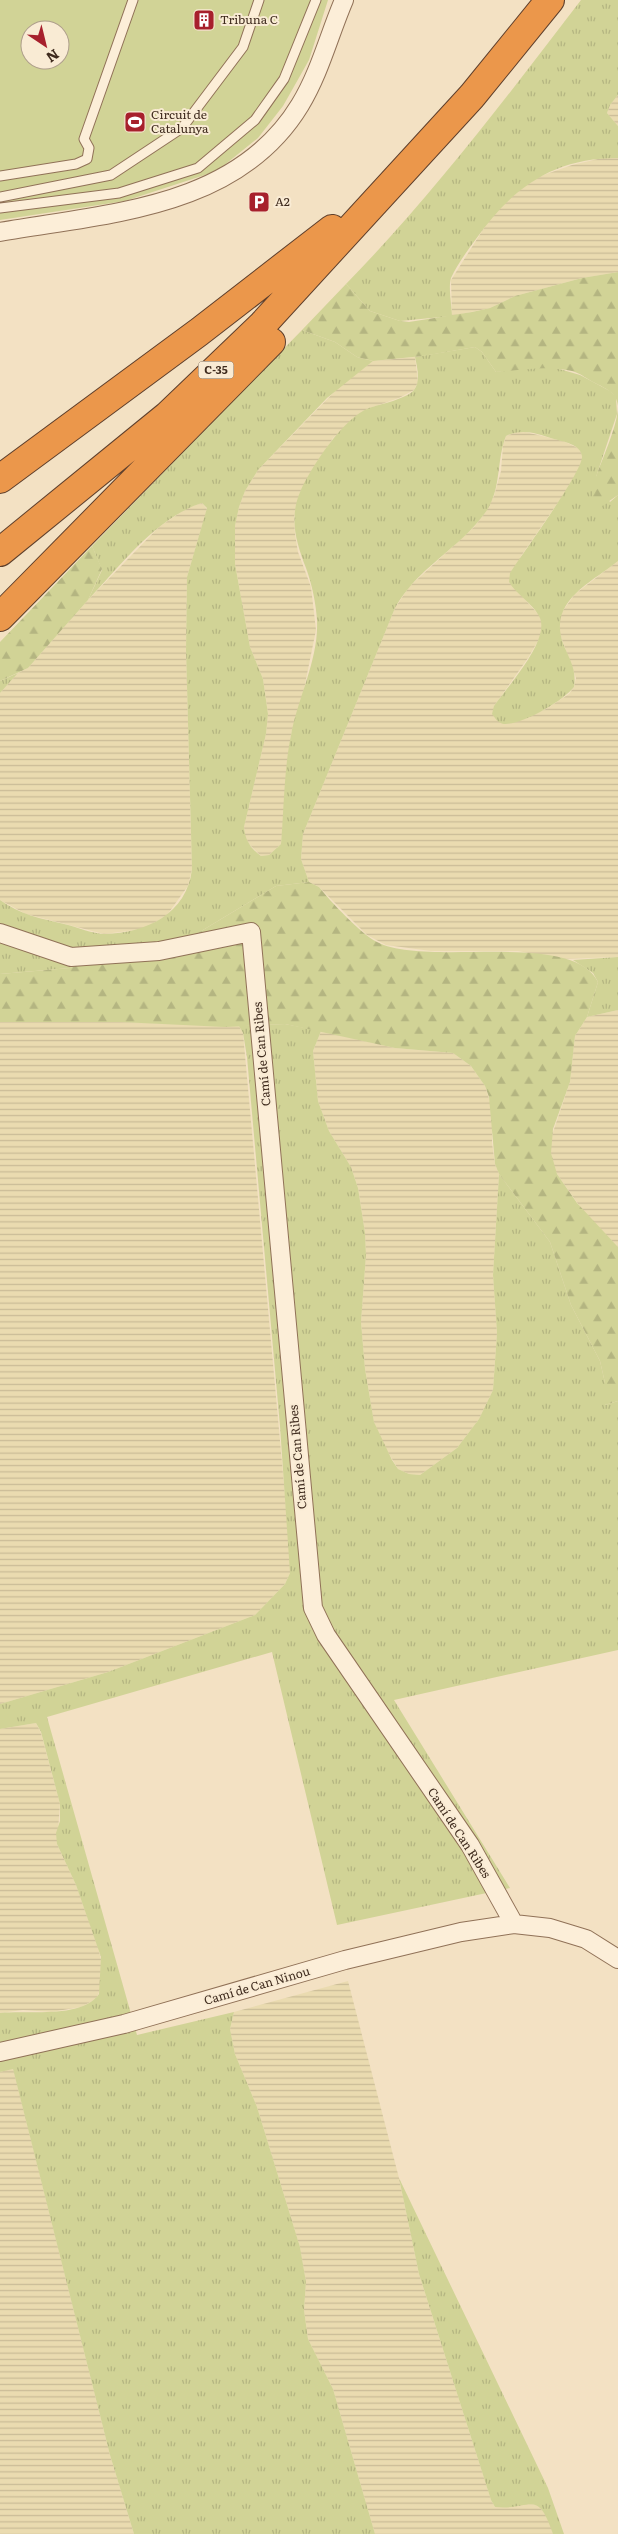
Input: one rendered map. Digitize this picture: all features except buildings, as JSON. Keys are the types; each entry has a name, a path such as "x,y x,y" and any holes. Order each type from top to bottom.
{"highway":[{"name":"C-35","path":"0,552 174,410 264,324 472,96 550,0"},
{"path":"0,479 294,260 410,165"},
{"path":"0,617 270,343 382,215 410,165"}],"street":[{"path":"0,232 148,206 189,194 219,181 251,161 276,135 299,106 315,77 344,0"},
{"name":"Camí de Can Ribes","path":"0,933 71,957 159,951 251,932 313,1608 326,1636 470,1845 514,1924"},
{"name":"Camí de Can Ninou","path":"0,2052 124,2024 346,1960 461,1932 514,1924 550,1928 569,1933 586,1940 618,1959"}],"lane":[{"path":"0,176 76,164 87,159 89,148 84,139 133,0"},
{"path":"0,197 111,175 182,128 243,47 259,0"},
{"path":"0,208 119,193 198,168 255,120 284,79 316,0"}],"shaded area":[{"path":"618,95 618,126 607,113 610,105"},
{"path":"602,158 618,158 618,272 582,278 515,296 490,308 452,316 451,280 491,217 516,192 535,178 572,165"},
{"path":"415,357 418,382 414,390 399,398 367,409 333,438 300,492 294,517 295,534 298,552 311,587 316,630 303,694 291,734 281,844 269,855 261,856 249,844 245,836 244,827 266,734 268,714 263,679 250,647 235,564 235,526 239,507 245,491 258,470 339,387 373,361"},
{"path":"521,431 563,441 578,448 582,454 582,462 570,485 521,556 509,582 539,615 542,622 542,634 528,658 494,706 521,720 546,709 569,694 574,687 576,678 560,634 559,616 575,594 618,561 618,957 561,959 518,951 431,951 386,945 367,935 319,887 309,882 301,859 303,834 395,608 409,587 474,527 485,513 494,496 501,471 503,446 506,436"},
{"path":"202,503 207,509 187,577 186,650 192,869 188,886 167,915 144,929 104,934 26,914 0,900 0,693 18,673 28,668 88,600 159,527 187,508"},
{"path":"618,1010 618,1247 583,1211 557,1174 552,1164 550,1141 570,1082 575,1036 587,1017"},
{"path":"0,1022 120,1022 239,1026 243,1033 291,1562 290,1573 285,1584 255,1615 108,1672 0,1704"},
{"path":"321,1031 395,1048 453,1053 471,1066 485,1086 492,1108 492,1143 495,1164 499,1174 493,1275 497,1333 493,1390 479,1419 457,1448 420,1475 409,1474 398,1469 382,1442 374,1422 365,1369 361,1322 366,1255 365,1233 358,1188 351,1167 329,1131 318,1101 313,1051"},
{"path":"36,1723 41,1733 60,1804 57,1844 76,1885 98,1947 102,1964 101,1988 96,1999 81,2007 51,2012 23,2010 0,2013 0,1729"},
{"path":"348,1981 399,2178 419,2274 491,2500 495,2507 530,2503 539,2506 550,2521 553,2534 375,2534 333,2389 308,2339 304,2310 306,2282 300,2247 257,2107 235,2054 230,2029 234,2012"},
{"path":"13,2068 110,2455 134,2534 0,2534 0,2072"}],"green space":[{"name":"Circuit de Catalunya","path":"0,0 328,0 309,60 283,106 258,138 217,171 125,201 0,220"},
{"path":"581,0 618,0 618,95 610,105 607,113 618,126 618,158 595,159 573,163 554,170 536,179 504,205 459,263 451,278 452,316 400,321 370,311 346,284 378,251 438,181"},
{"path":"618,272 618,406 617,401 610,392 572,371 543,368 496,372 482,352 475,347 423,356 373,361 357,357 335,342 302,330 346,284 370,311 409,322 490,308 515,296 582,278"},
{"path":"302,330 335,342 357,357 373,361 327,398 258,470 245,491 239,507 235,526 235,564 250,647 263,679 268,714 266,734 244,827 251,847 261,856 269,855 281,844 289,748 294,721 311,664 317,635 315,601 295,530 295,512 300,492 320,457 349,421 369,408 399,399 414,390 418,378 415,357 475,347 482,352 496,372 529,367 556,368 580,375 610,391 616,397 617,414 596,477 610,502 618,495 618,561 575,594 561,616 560,628 563,643 573,669 574,687 552,705 521,721 504,724 498,721 492,714 494,706 534,650 541,626 536,611 509,582 510,573 573,478 582,456 575,446 567,443 542,435 518,432 506,436 494,495 485,513 475,526 415,581 395,608 303,834 301,859 309,882 276,886 193,936 127,947 70,968 0,974 0,900 15,909 39,918 95,933 120,933 149,925 162,918 182,898 189,885 192,869 186,650 187,577 207,508 202,503 170,519 140,544 88,600 102,570 92,546"},
{"path":"618,406 618,495 602,506 593,498 593,486 612,435"},
{"path":"92,546 102,569 88,600 28,668 0,681 0,642"},
{"path":"18,673 0,693 0,681"},
{"path":"309,882 319,887 355,925 377,942 399,949 429,952 530,953 559,957 583,966 598,982 587,1017 575,1036 570,1082 553,1129 551,1153 557,1174 577,1203 618,1247 618,1401 605,1405 605,1383 600,1361 571,1305 550,1242 499,1174 495,1164 489,1097 485,1086 471,1066 453,1053 395,1048 285,1024 225,1027 120,1022 0,1022 0,974 70,968 127,947 193,936 276,886"},
{"path":"618,957 618,1010 587,1017 598,982 593,973 573,960"},
{"path":"285,1024 321,1031 313,1051 318,1101 329,1131 351,1167 358,1188 365,1233 366,1255 361,1322 365,1369 374,1422 398,1469 409,1474 420,1475 457,1448 479,1419 493,1390 497,1333 493,1275 499,1174 550,1242 571,1305 600,1361 605,1383 605,1405 618,1401 618,1650 394,1700 510,1888 337,1925 272,1652 47,1717 137,2035 234,2012 230,2029 235,2054 257,2107 300,2247 306,2282 304,2310 308,2339 333,2389 375,2534 134,2534 110,2455 13,2069 0,2072 0,2013 54,2012 80,2007 91,2002 99,1994 101,1957 76,1885 57,1844 56,1833 60,1821 60,1804 41,1732 36,1723 0,1729 0,1704 108,1672 255,1615 285,1584 290,1573 280,1426 247,1057 243,1033 239,1026"},
{"path":"399,2178 548,2488 564,2534 553,2534 542,2511 537,2506 532,2504 495,2507 491,2500 419,2274"}],"place":[{"name":"Tribuna C","path":"204,20"},
{"name":"Circuit de Catalunya","path":"135,122"},
{"name":"A2","path":"259,202"}]}
